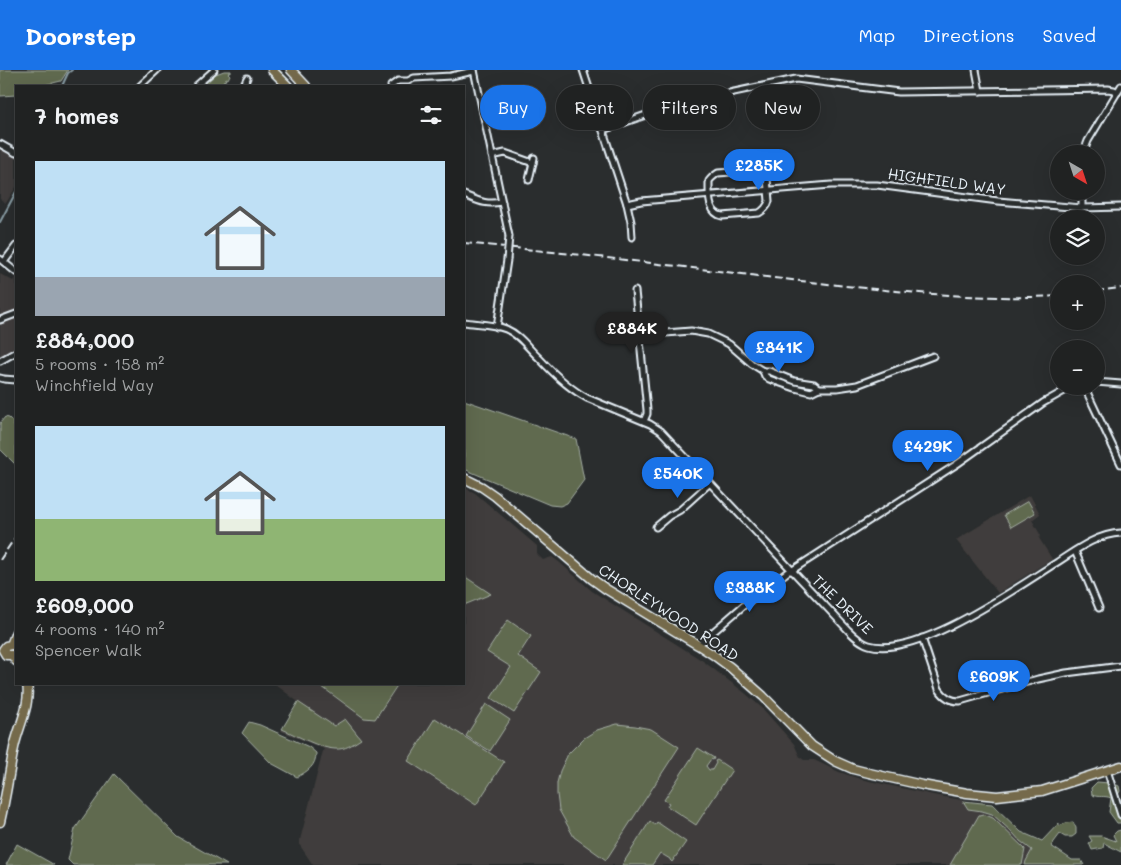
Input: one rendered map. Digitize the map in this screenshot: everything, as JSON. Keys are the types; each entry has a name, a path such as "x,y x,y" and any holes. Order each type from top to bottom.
{"main road":[{"path":"272,70 287,85"},
{"path":"291,70 305,85"},
{"name":"CHORLEYWOOD ROAD","path":"465,479 495,496 576,566 606,589 698,645 730,667 763,696 805,741 834,760 853,769 922,785 996,796 1042,791 1121,766"},
{"path":"10,651 15,635"},
{"path":"0,822 14,746 29,694 27,685"}],"street":[{"path":"141,85 157,70"},
{"path":"197,85 209,72 214,70"},
{"path":"392,85 398,81 408,84 414,78 451,76 474,70 508,236 507,260 497,326 465,322"},
{"path":"583,70 588,85"},
{"path":"976,70 980,91"},
{"path":"244,85 247,78"},
{"path":"633,119 677,104 796,79 899,92 1120,89"},
{"path":"1086,145 1120,89"},
{"path":"603,130 627,204 632,237"},
{"path":"0,144 15,152"},
{"path":"492,156 505,153 534,160 530,180"},
{"path":"756,170 760,171 767,178 769,203 761,212 722,216 711,208 709,195 709,182 716,174 756,170"},
{"name":"HIGHFIELD WAY","path":"627,204 641,201 831,185 877,185 998,201 1082,208 1121,207"},
{"path":"465,195 486,203 502,202"},
{"path":"1082,200 1082,208"},
{"path":"15,247 2,260 15,271"},
{"path":"635,291 648,410 644,422"},
{"path":"0,320 15,314"},
{"name":"THE DRIVE","path":"497,326 505,328 520,338 563,381 579,394 661,431 791,571 854,636 866,644 883,647 899,646 922,638 969,616 1102,536 1121,533"},
{"path":"640,335 691,331 708,334 729,344 763,371 764,376 811,392 819,388 857,385 933,356"},
{"path":"0,361 15,353"},
{"path":"2,378 15,380"},
{"path":"1105,383 1121,384"},
{"path":"698,645 743,606 791,571 957,464 1057,395"},
{"path":"1088,395 1121,464"},
{"path":"656,527 680,510 710,483"},
{"path":"1075,551 1099,608"},
{"path":"922,638 939,689 943,696 954,701 1066,673 1120,667"},
{"path":"1107,770 1121,814"}],"shaded area":[{"path":"0,146 15,155 15,189 6,203 0,199"},
{"path":"0,274 13,281 15,279 15,350 0,358"},
{"path":"465,488 475,493 537,546 537,554 543,560 552,557 592,591 703,661 745,693 762,708 794,744 800,757 804,760 814,760 839,772 860,779 986,804 1056,865 313,865 299,844 324,749 281,731 298,702 276,685 465,685"},
{"path":"1030,495 1040,514 1032,520 1041,536 1039,538 1052,559 998,593 956,540"}],"green space":[{"path":"0,70 68,70 61,81 44,85 15,85 15,95 0,96"},
{"path":"231,71 231,73 228,73 230,75 228,79 224,80 224,85 204,85 216,74"},
{"path":"465,400 576,439 584,480 567,503 560,506 550,505 465,469"},
{"path":"5,417 13,422 15,428 15,464 0,449 0,423"},
{"path":"1028,501 1035,513 1011,527 1004,515"},
{"path":"465,577 491,594 465,605"},
{"path":"508,620 531,636 518,656 541,672 514,713 491,698 511,667 487,652"},
{"path":"319,685 397,685 375,719 364,718"},
{"path":"298,702 334,726 345,719 361,739 346,748 329,748 282,729"},
{"path":"486,704 510,720 490,751 466,736"},
{"path":"435,718 504,762 476,805 408,761"},
{"path":"249,722 309,747 316,753 313,765 297,777 271,763 242,733"},
{"path":"617,724 651,729 679,747 606,860 574,837 559,810 557,783 568,754 584,738 597,730"},
{"path":"698,748 714,758 706,766 709,770 712,770 717,760 732,770 696,825 667,806 669,803 664,800"},
{"path":"114,774 178,837 227,865 73,865 68,860 75,829"},
{"path":"1097,782 1119,786 1121,823 1117,823 1109,812 1111,798 1092,795 1091,788"},
{"path":"963,801 992,804 1021,832 1042,841 1059,823 1059,826 1073,822 1076,834 1072,837 1065,837 1060,834 1051,846 1072,860 1081,860 1084,865 1025,865 1032,850 992,814 968,809"},
{"path":"983,814 993,818 1025,849 1022,865 950,865 979,815"},
{"path":"650,821 655,825 657,822 686,842 672,862 660,853 652,865 622,865"},
{"path":"1121,830 1121,852 1104,843 1103,848 1092,850 1089,843 1092,841 1089,836 1101,836 1116,841 1113,835"},
{"path":"17,844 51,863 54,865 6,865"}],"waterway":[{"path":"62,85 68,73 72,70"},
{"path":"0,222 15,194"}],"railway":[{"path":"465,243 886,290 990,297 1050,296"},
{"path":"1105,290 1121,288"},
{"path":"0,560 15,538"}]}
